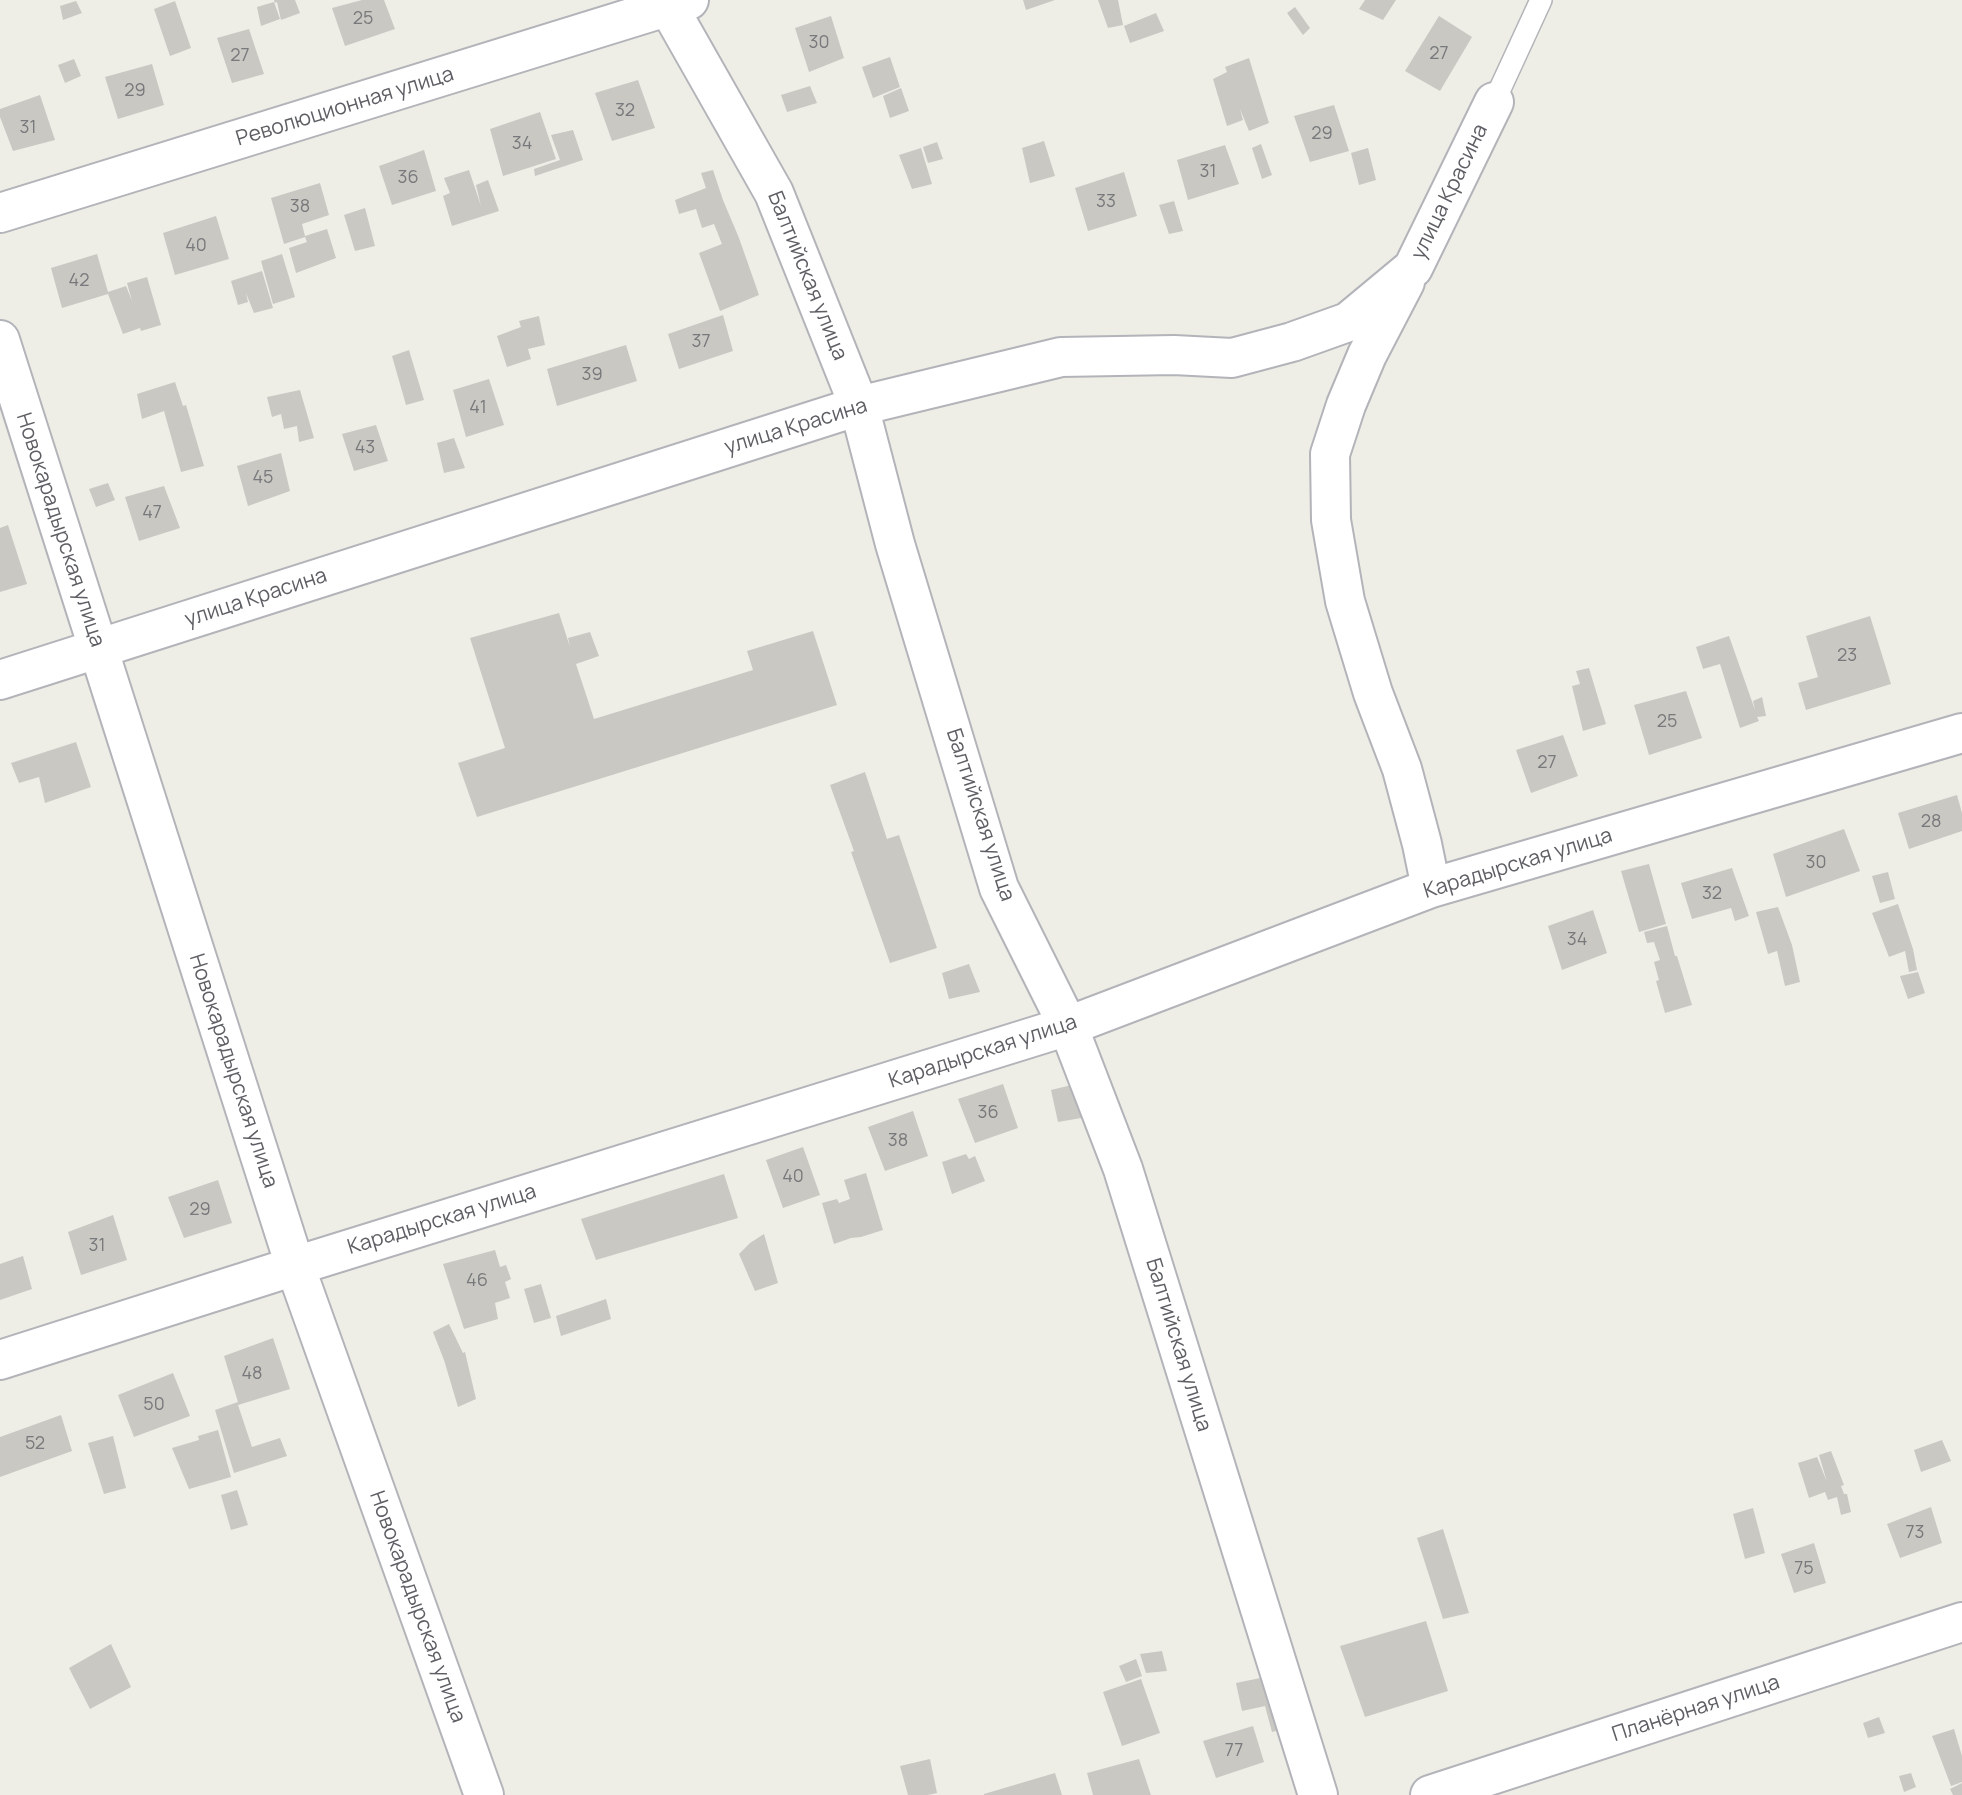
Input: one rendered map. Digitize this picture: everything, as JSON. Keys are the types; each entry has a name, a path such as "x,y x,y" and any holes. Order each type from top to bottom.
{"street":[{"name":"Революционная улица","path":"0,213 673,3"},
{"name":"Балтийская улица","path":"673,3 774,193 859,406 895,544 999,888 1068,1026 1123,1169 1318,1795"},
{"name":"улица Красина","path":"0,680 859,406 1061,357 1174,355 1232,358 1292,342 1348,322 1413,268 1494,102"},
{"path":"1413,268 1367,355 1330,453 1331,520 1345,601 1402,769 1431,888"},
{"name":"Новокарадырская улица","path":"0,340 295,1266 484,1795"},
{"name":"Карадырская улица","path":"0,1360 1068,1026 1431,888 1962,733"},
{"name":"Планёрная улица","path":"1430,1795 1962,1622"}],"lane":[{"path":"1494,102 1541,0"}],"building":[{"path":"274,0 295,0 300,13 281,20 277,2"},
{"path":"362,0 384,0 395,29 345,46 332,8"},
{"path":"1023,0 1055,0 1026,10"},
{"path":"1098,0 1118,0 1123,25 1108,28"},
{"path":"1365,0 1396,0 1383,20 1359,9"},
{"path":"76,1 82,13 63,20 60,6"},
{"path":"175,1 191,48 170,56 154,9"},
{"path":"274,2 280,19 261,26 257,7"},
{"path":"1295,7 1310,28 1303,35 1287,13"},
{"path":"1156,13 1164,31 1130,43 1124,26"},
{"path":"831,16 844,58 809,72 795,28"},
{"path":"1439,16 1472,37 1440,91 1405,71"},
{"path":"249,29 264,74 232,83 217,38"},
{"path":"890,57 900,87 873,98 862,67"},
{"path":"1249,58 1269,123 1249,131 1240,109 1243,120 1227,126 1213,79 1227,72 1225,67"},
{"path":"74,59 81,76 65,83 58,65"},
{"path":"152,64 164,105 118,119 105,77"},
{"path":"638,80 655,128 612,141 595,93"},
{"path":"810,86 817,103 787,112 781,95"},
{"path":"901,88 909,111 890,118 883,96"},
{"path":"40,95 55,140 13,151 0,117 0,109"},
{"path":"1334,105 1349,151 1310,162 1294,116"},
{"path":"540,112 556,159 503,176 490,129"},
{"path":"573,130 583,160 535,176 534,169 560,160 551,135"},
{"path":"1044,141 1055,176 1030,183 1022,148"},
{"path":"937,142 943,159 928,163 923,147"},
{"path":"1261,144 1272,175 1262,179 1252,148"},
{"path":"1225,145 1239,184 1188,200 1177,160"},
{"path":"921,148 932,184 912,189 899,155"},
{"path":"1368,148 1376,180 1359,185 1351,153"},
{"path":"424,150 436,191 392,205 379,166"},
{"path":"469,170 481,206 476,185 488,180 499,211 452,226 443,196 450,193 444,178"},
{"path":"713,170 759,295 720,311 699,253 722,244 714,224 702,228 696,209 679,214 675,200 706,188 701,173"},
{"path":"1124,172 1137,216 1088,231 1075,188"},
{"path":"320,183 329,215 302,224 305,236 327,229 336,258 296,273 289,248 307,242 305,237 284,244 271,198"},
{"path":"1174,201 1183,231 1169,234 1159,205"},
{"path":"365,208 375,246 355,251 344,215"},
{"path":"216,216 229,259 175,275 163,233"},
{"path":"97,254 108,292 126,286 132,301 127,283 147,277 161,325 123,334 108,294 62,308 51,268"},
{"path":"282,254 295,297 273,304 261,261"},
{"path":"262,271 273,308 254,313 246,293 248,302 238,305 231,281"},
{"path":"723,315 733,351 679,369 668,334"},
{"path":"539,316 545,345 528,349 531,359 507,367 497,336 521,327 519,321"},
{"path":"626,345 637,381 557,406 547,369"},
{"path":"409,350 424,400 406,405 392,356"},
{"path":"489,379 504,425 466,437 453,390"},
{"path":"175,382 183,406 186,405 204,466 181,472 164,411 142,419 137,394"},
{"path":"300,390 314,438 299,442 297,426 284,429 281,414 272,417 267,397"},
{"path":"376,425 388,461 354,471 342,434"},
{"path":"454,438 465,468 444,473 437,443"},
{"path":"281,453 290,491 248,506 237,466"},
{"path":"108,483 115,500 96,507 89,489"},
{"path":"164,486 180,528 139,541 125,497"},
{"path":"8,525 27,584 0,592 0,528"},
{"path":"559,613 570,647 568,638 590,632 599,656 576,664 594,719 753,670 747,651 813,631 837,705 477,817 458,763 505,748 470,638"},
{"path":"1870,616 1891,684 1806,710 1798,683 1818,677 1806,636"},
{"path":"1729,636 1755,710 1753,701 1762,697 1766,716 1757,717 1759,721 1740,728 1720,664 1703,669 1696,647"},
{"path":"1589,668 1606,724 1583,731 1572,686 1580,684 1576,671"},
{"path":"1686,691 1702,738 1649,755 1634,705"},
{"path":"1563,735 1578,776 1531,793 1516,750"},
{"path":"76,742 91,787 45,803 39,777 19,783 11,763"},
{"path":"865,772 887,839 899,835 937,948 890,963 830,785"},
{"path":"1957,795 1962,813 1962,831 1909,849 1898,813"},
{"path":"1844,829 1860,871 1786,897 1773,854"},
{"path":"1649,864 1666,924 1639,932 1621,871"},
{"path":"1732,868 1749,916 1735,921 1731,908 1692,919 1681,883"},
{"path":"1888,872 1895,899 1880,903 1872,876"},
{"path":"1898,904 1917,970 1909,972 1905,951 1889,957 1872,913"},
{"path":"1778,907 1792,945 1800,982 1785,986 1777,951 1768,954 1756,912"},
{"path":"1593,910 1607,953 1562,970 1548,926"},
{"path":"1667,926 1692,1005 1665,1013 1654,962 1660,960 1654,942 1647,943 1644,932"},
{"path":"969,964 980,992 949,999 942,973"},
{"path":"1918,972 1925,993 1908,999 1900,976"},
{"path":"1080,1083 1087,1117 1058,1122 1051,1090"},
{"path":"1003,1084 1018,1128 975,1143 958,1099"},
{"path":"913,1111 928,1156 885,1171 868,1127"},
{"path":"803,1147 820,1195 783,1208 766,1160"},
{"path":"966,1154 969,1159 975,1156 985,1181 952,1194 942,1162"},
{"path":"866,1173 883,1230 834,1244 822,1203 837,1199 839,1203 850,1199 844,1180"},
{"path":"724,1174 738,1218 596,1260 581,1219"},
{"path":"218,1180 232,1223 184,1238 168,1197"},
{"path":"113,1215 127,1260 81,1275 68,1232"},
{"path":"764,1234 778,1283 755,1291 739,1254"},
{"path":"495,1250 500,1267 506,1265 511,1279 505,1282 510,1298 495,1303 498,1319 464,1329 443,1264"},
{"path":"23,1256 32,1289 0,1300 0,1264"},
{"path":"541,1284 551,1318 534,1323 524,1289"},
{"path":"606,1299 611,1319 561,1336 556,1316"},
{"path":"449,1324 463,1353 465,1352 476,1399 458,1407 433,1332"},
{"path":"273,1338 290,1389 238,1405 252,1447 280,1438 287,1456 234,1473 215,1410 238,1402 224,1356"},
{"path":"173,1373 190,1416 134,1437 118,1395"},
{"path":"61,1415 72,1451 0,1477 0,1437"},
{"path":"218,1430 231,1477 189,1489 172,1448 199,1440 198,1436"},
{"path":"113,1436 126,1488 104,1494 88,1443"},
{"path":"1942,1440 1951,1461 1921,1472 1914,1450"},
{"path":"1831,1451 1851,1512 1841,1515 1837,1497 1828,1500 1825,1492 1809,1498 1798,1463 1817,1457 1827,1482 1819,1455"},
{"path":"237,1490 248,1525 231,1530 221,1495"},
{"path":"1931,1507 1942,1543 1900,1558 1887,1524"},
{"path":"1753,1508 1765,1553 1745,1559 1733,1514"},
{"path":"1443,1529 1469,1613 1443,1619 1417,1538"},
{"path":"1814,1543 1826,1583 1794,1593 1781,1554"},
{"path":"1426,1621 1448,1691 1365,1717 1340,1646"},
{"path":"111,1644 131,1687 90,1709 69,1668"},
{"path":"1162,1651 1167,1671 1146,1673 1140,1654"},
{"path":"1136,1659 1142,1676 1126,1682 1119,1666"},
{"path":"1270,1676 1287,1728 1272,1732 1265,1706 1242,1711 1236,1683"},
{"path":"1141,1679 1160,1733 1122,1746 1103,1692"},
{"path":"1879,1717 1885,1733 1868,1738 1863,1723"},
{"path":"1253,1726 1264,1762 1216,1778 1203,1741"},
{"path":"1954,1729 1962,1756 1962,1782 1951,1786 1932,1736"},
{"path":"930,1759 937,1793 908,1795 900,1766"},
{"path":"1139,1759 1151,1795 1093,1795 1087,1773"},
{"path":"1055,1773 1062,1795 984,1795 984,1794"},
{"path":"1911,1773 1916,1787 1904,1792 1899,1776"},
{"path":"1962,1783 1962,1795 1953,1795 1950,1789"}]}
